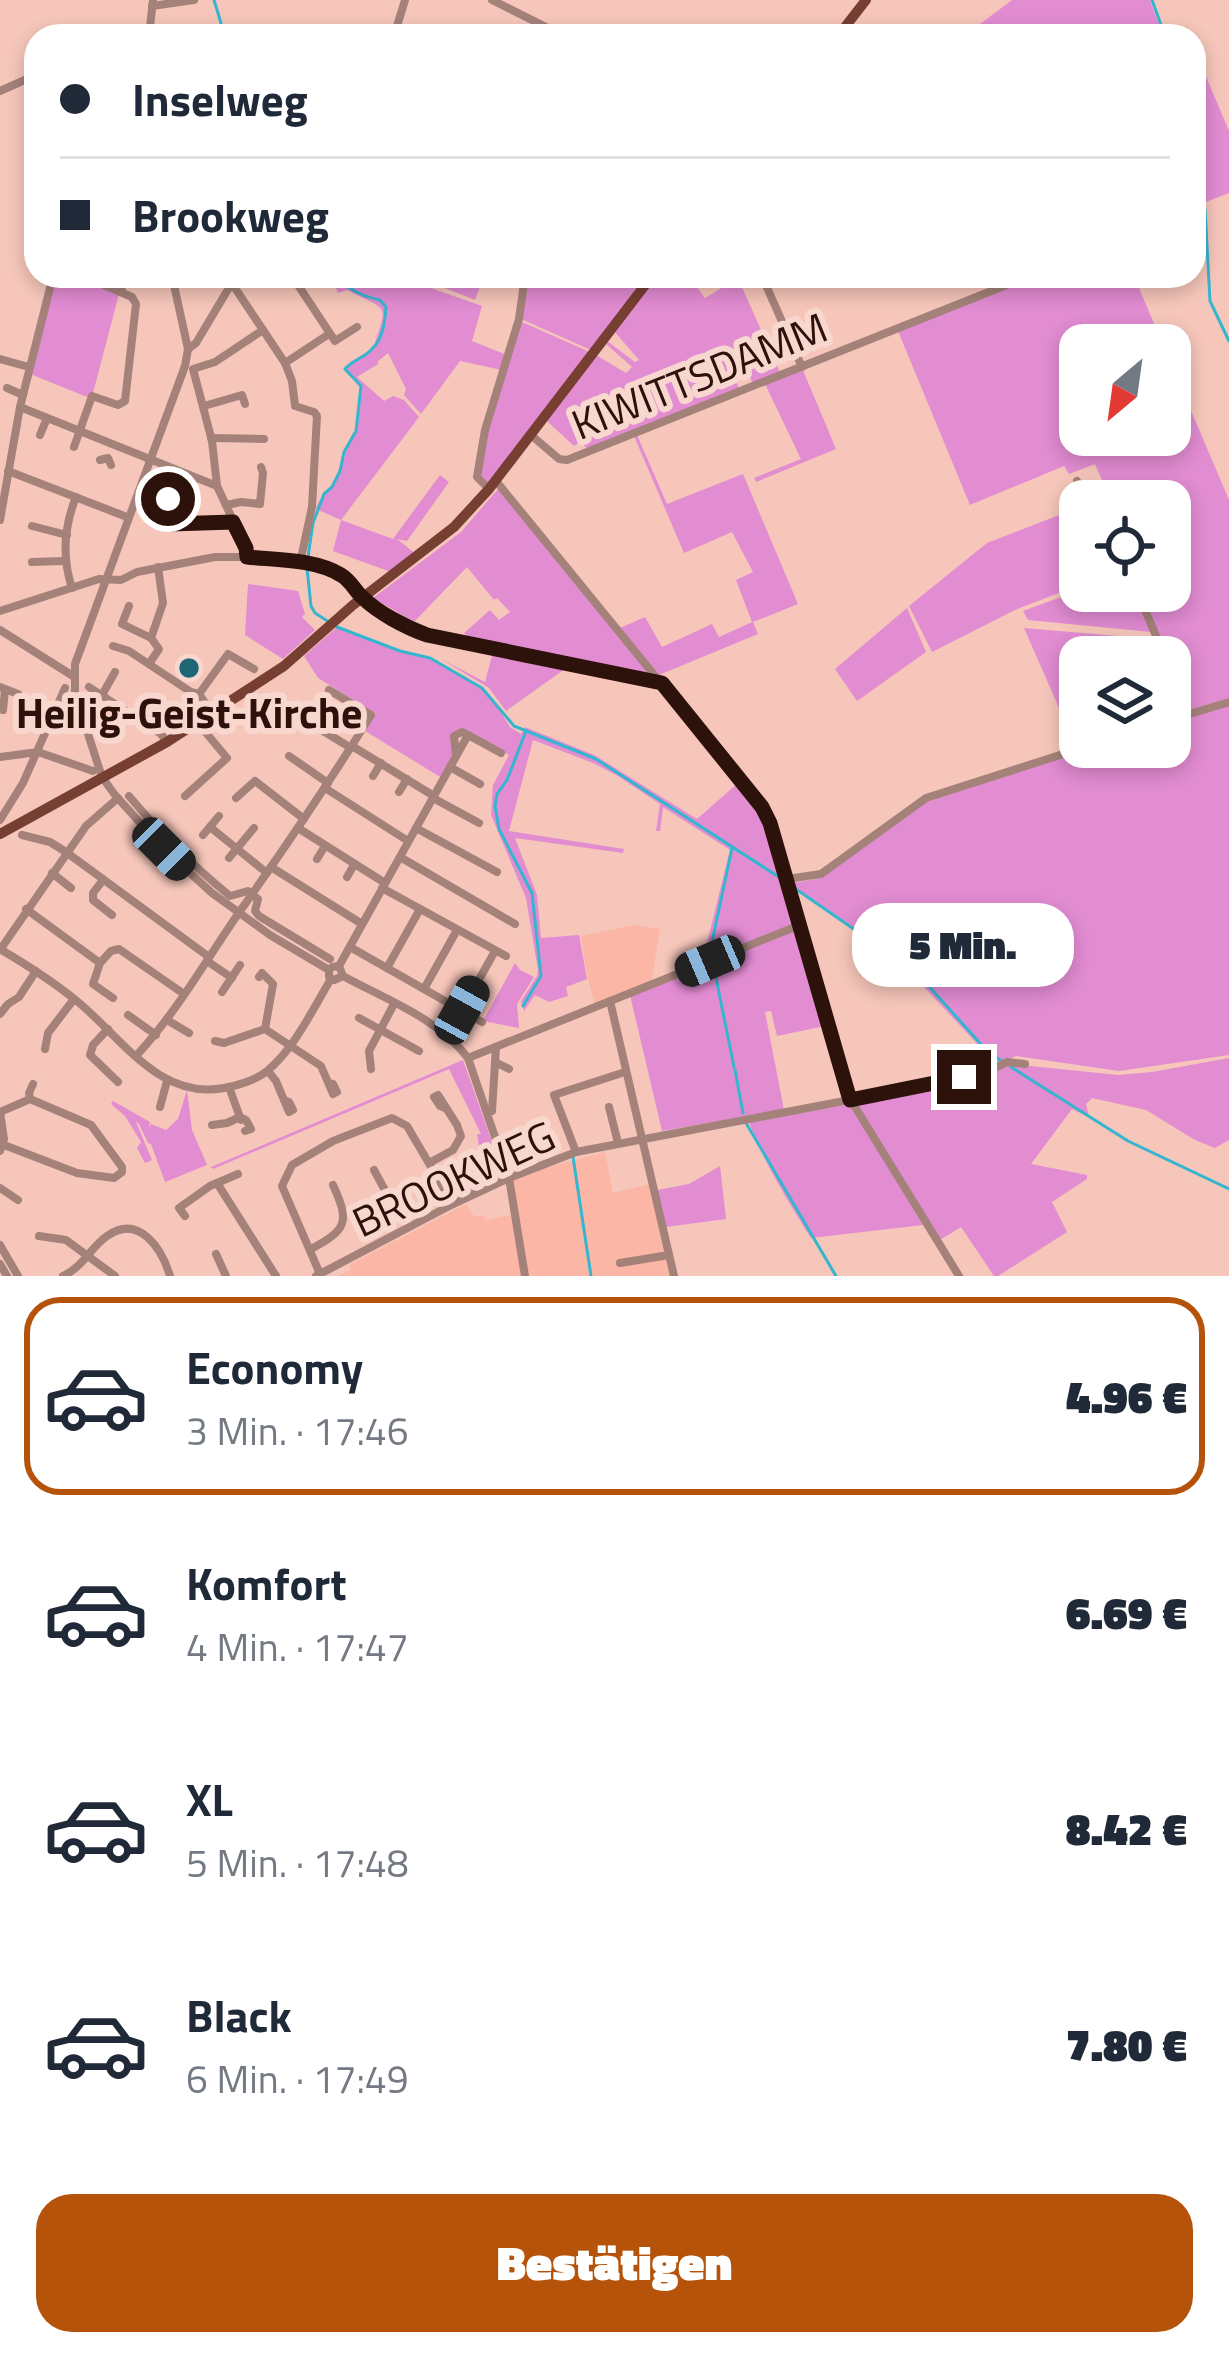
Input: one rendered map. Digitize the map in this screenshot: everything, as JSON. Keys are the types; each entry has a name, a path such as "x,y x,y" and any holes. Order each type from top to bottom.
{"main road":[{"path":"847,24 866,0"},
{"path":"1,828 167,742 292,659 454,527 492,485 643,288"}],"street":[{"path":"152,3 194,0"},
{"path":"492,0 540,24"},
{"path":"0,520 22,395 50,288"},
{"path":"74,447 92,396 118,405 125,401 136,304 132,297 112,288"},
{"path":"121,292 122,288"},
{"path":"98,774 73,676 185,366 188,349 175,288"},
{"path":"188,349 196,343 226,288"},
{"path":"237,288 284,363 295,406 317,416 306,564"},
{"path":"300,288 334,341 357,327"},
{"path":"523,288 519,319 484,430 477,477 492,485 762,807 850,1100 959,1276"},
{"path":"767,288 802,367"},
{"name":"KIWITTSDAMM","path":"531,435 559,459 567,460 999,288"},
{"path":"247,557 217,486 212,438 193,369 215,362 263,330"},
{"path":"284,363 329,334"},
{"path":"0,359 29,367"},
{"path":"7,388 22,395"},
{"path":"204,406 242,395 245,404"},
{"path":"20,407 217,486"},
{"path":"40,435 46,418"},
{"path":"212,438 264,439"},
{"path":"106,461 112,446"},
{"path":"226,506 260,504 261,467"},
{"path":"8,470 127,517"},
{"path":"177,472 168,499 171,524 233,522"},
{"path":"72,588 64,561 76,497"},
{"path":"32,526 67,535"},
{"path":"0,611 99,579 122,580 215,556 247,557 306,564 342,575 362,598 427,635 662,683"},
{"path":"32,562 64,561"},
{"path":"151,638 163,603 158,567"},
{"path":"129,606 117,626 151,638 159,649 149,664"},
{"path":"0,630 73,676"},
{"path":"112,646 129,651 200,694 212,712"},
{"path":"200,694 228,654 254,669"},
{"path":"102,695 116,672"},
{"path":"89,687 167,742"},
{"path":"2,710 3,688 18,694"},
{"path":"1,828 65,688"},
{"path":"136,1056 156,1035 371,715 329,690"},
{"path":"1191,713 1229,702"},
{"path":"185,796 227,758 197,722"},
{"path":"310,723 478,823"},
{"path":"124,800 86,826 0,950 74,999 167,1081 212,1090 244,1083 268,1071 291,1045 450,767 456,755 454,736 462,732 501,753"},
{"path":"0,757 38,752 98,774 183,868 239,913 456,1041 468,1058 509,1178 526,1276"},
{"path":"788,882 821,874 926,798 1059,755"},
{"path":"290,756 353,807 408,842"},
{"path":"373,776 381,764"},
{"path":"450,767 480,784"},
{"path":"399,792 406,779"},
{"path":"236,798 255,781 304,819"},
{"path":"124,800 138,807 230,896 243,890 258,899 255,911 259,916 315,951 334,970"},
{"path":"345,819 353,807"},
{"path":"219,816 206,831 232,854 301,887 362,924"},
{"path":"372,836 380,824"},
{"path":"232,854 254,828"},
{"path":"298,828 420,909 506,956"},
{"path":"416,828 497,872"},
{"path":"22,835 66,852 232,978"},
{"path":"317,859 325,846"},
{"path":"400,857 515,924"},
{"path":"347,877 354,866"},
{"path":"52,873 71,888"},
{"path":"103,880 92,893 93,900 112,915"},
{"path":"294,899 301,887"},
{"path":"323,917 330,906"},
{"path":"26,909 100,963"},
{"path":"387,968 420,909"},
{"path":"468,1058 800,925"},
{"path":"424,989 457,930"},
{"path":"350,947 482,1022"},
{"path":"113,998 93,984 100,963 118,949 184,994"},
{"path":"315,951 318,963"},
{"path":"462,1010 495,951"},
{"path":"222,992 240,965"},
{"path":"0,1014 37,971"},
{"path":"265,1029 273,983"},
{"path":"45,1049 48,1033 74,999"},
{"path":"610,1001 674,1276"},
{"path":"371,1069 368,1055 394,1004"},
{"path":"128,1016 156,1035"},
{"path":"359,1018 418,1051"},
{"path":"166,1019 189,1033"},
{"path":"109,1029 90,1055 118,1082"},
{"path":"265,1029 322,1066 328,1083"},
{"path":"215,1041 224,1043 265,1029"},
{"path":"492,1111 496,1047"},
{"path":"495,1062 509,1069"},
{"name":"BROOKWEG","path":"318,1275 453,1204 576,1152 980,1075 1005,1063 1025,1064"},
{"path":"268,1071 284,1100"},
{"path":"576,1152 554,1095 626,1071"},
{"path":"160,1107 167,1081"},
{"path":"30,1099 33,1084"},
{"path":"212,1125 240,1117 229,1087"},
{"path":"30,1099 91,1125 122,1172 114,1178 77,1174 2,1148 0,1112 30,1099"},
{"name":"BROOKWEG","path":"609,1107 619,1143"},
{"path":"429,1163 453,1150 461,1136 445,1108"},
{"path":"318,1275 282,1186 292,1165 333,1141 392,1118 406,1124 453,1204"},
{"path":"374,1170 387,1194 435,1177"},
{"path":"184,1216 179,1208 238,1174"},
{"path":"217,1183 276,1276"},
{"path":"310,1249 340,1230 345,1211 333,1185"},
{"path":"0,1188 18,1200"},
{"path":"66,1275 111,1233 124,1229 145,1234 155,1243 170,1276"},
{"path":"39,1236 66,1240 115,1276"},
{"path":"0,1245 18,1276"},
{"path":"216,1253 226,1276"},
{"path":"620,1263 668,1255"},
{"path":"0,1264 7,1276"}],"shaded area":[{"path":"1012,0 1150,0 1159,24 980,24"},
{"path":"1206,76 1229,131 1229,193 1206,202"},
{"path":"52,288 105,288 119,294 93,393 87,397 30,374"},
{"path":"336,288 431,288 482,306 472,341 507,355 502,370 460,361 421,414 404,395 406,389 388,353 357,377 384,401 393,396 404,400 419,417 341,520 316,509 337,479 358,417 362,386 345,369 373,349 383,315 378,306 347,290 338,293"},
{"path":"445,288 480,288 475,300"},
{"path":"525,288 642,288 593,351 521,319"},
{"path":"647,288 698,288 705,298 722,288 742,288 780,373 753,384 747,371 734,377 740,390 588,449 580,442 574,446 547,421 596,355 626,373 632,367 607,341 635,362 639,360 614,331"},
{"path":"1005,288 1139,288 1154,324 1059,324 1059,456 1191,456 1191,410 1229,500 1229,698 1191,710 1191,636 1158,636 1148,612 1191,612 1191,480 1102,480 1095,464 1069,474 1064,466 970,505 898,331"},
{"path":"520,321 592,353 489,486 478,476 486,429"},
{"path":"802,368 836,449 756,482 754,478 801,459 765,384"},
{"path":"637,435 667,504 743,474 798,604 753,622 758,634 659,675 620,628 645,617 662,647 712,624 719,637 752,622 736,580 753,572 732,532 684,553"},
{"path":"440,475 449,482 407,541 397,539 416,554 391,572 333,551 341,520 393,539"},
{"path":"499,488 656,680 473,643 464,633 490,610 499,620 510,612 467,567 414,622 373,598 461,532"},
{"path":"1059,515 1059,593 932,652 909,606 987,543"},
{"path":"248,584 298,591 302,617 315,630 283,659 245,635"},
{"path":"1059,598 1059,612 1143,612 1151,632 1028,620 1023,611"},
{"path":"907,608 926,652 857,701 835,669"},
{"path":"336,628 429,659 482,689 510,727 521,734 525,727 594,755 697,819 738,783 768,824 796,923 703,959 730,850 663,807 660,831 656,831 660,804 593,763 533,740 509,831 624,849 623,853 515,838 537,895 541,938 579,935 587,979 566,987 568,996 549,1002 535,995 524,1011 521,1001 538,970 526,898 491,815 493,785 509,755 456,731 454,756 442,778 365,731 375,713 318,678 304,656"},
{"path":"1024,628 1119,636 1059,636 1059,708"},
{"path":"493,652 569,666 506,711 489,688 441,659 485,682"},
{"path":"1229,704 1229,1055 1119,1071 1016,1056 958,1075 985,1052 892,953 794,887 793,883 821,878 926,802 1059,759 1059,768 1191,768 1191,716"},
{"path":"634,925 660,929 651,983 595,1004 581,936"},
{"path":"798,930 825,1026 777,1036 771,1011 765,1012 784,1110 662,1131 630,995"},
{"path":"515,963 534,977 517,1004 519,1028 483,1021"},
{"path":"1229,1058 1229,1140 1215,1148 1146,1110 1092,1098 1086,1104 1089,1117 1072,1109 1031,1164 1087,1175 1052,1202 1067,1232 998,1276 961,1227 940,1240 856,1101 1011,1064 1118,1075"},
{"path":"463,1060 503,1173 501,1182 453,1204 448,1192 474,1169 479,1153 477,1134 481,1134 449,1069 211,1167"},
{"path":"187,1090 192,1130 207,1165 165,1182 139,1124 136,1122 152,1160 145,1163 137,1148 141,1142 111,1104 150,1122 149,1128 151,1124 166,1130 178,1119"},
{"path":"851,1104 923,1225 811,1238 749,1122"},
{"path":"605,1152 613,1193 650,1184 674,1276 339,1276 351,1270 349,1265 466,1204 473,1215 486,1220 515,1214 514,1176"},
{"path":"720,1166 726,1219 666,1227 657,1190 689,1184"}],"waterway":[{"path":"214,0 221,24"},
{"path":"1152,0 1161,24"},
{"path":"1206,227 1210,301 1229,341"},
{"path":"329,622 311,606 307,568 313,523 356,431 361,386 345,369 376,345 386,307 349,288"},
{"path":"337,627 430,658 482,688 514,726 596,759 782,879"},
{"path":"523,1006 541,976 532,893 499,829 495,806 526,731"},
{"path":"709,956 732,848"},
{"path":"790,885 916,972 987,1051 1003,1062"},
{"path":"713,963 734,1067"},
{"path":"1011,1067 1128,1141 1229,1189"},
{"path":"735,1070 743,1113"},
{"path":"746,1123 836,1276"},
{"path":"573,1157 591,1276"}],"place":[{"name":"Heilig-Geist-Kirche","path":"189,668"}],"route":[{"path":"168,499 171,524 233,522 247,557 300,562 335,572 362,598 410,629 662,683 770,823 850,1100 964,1077"}]}
